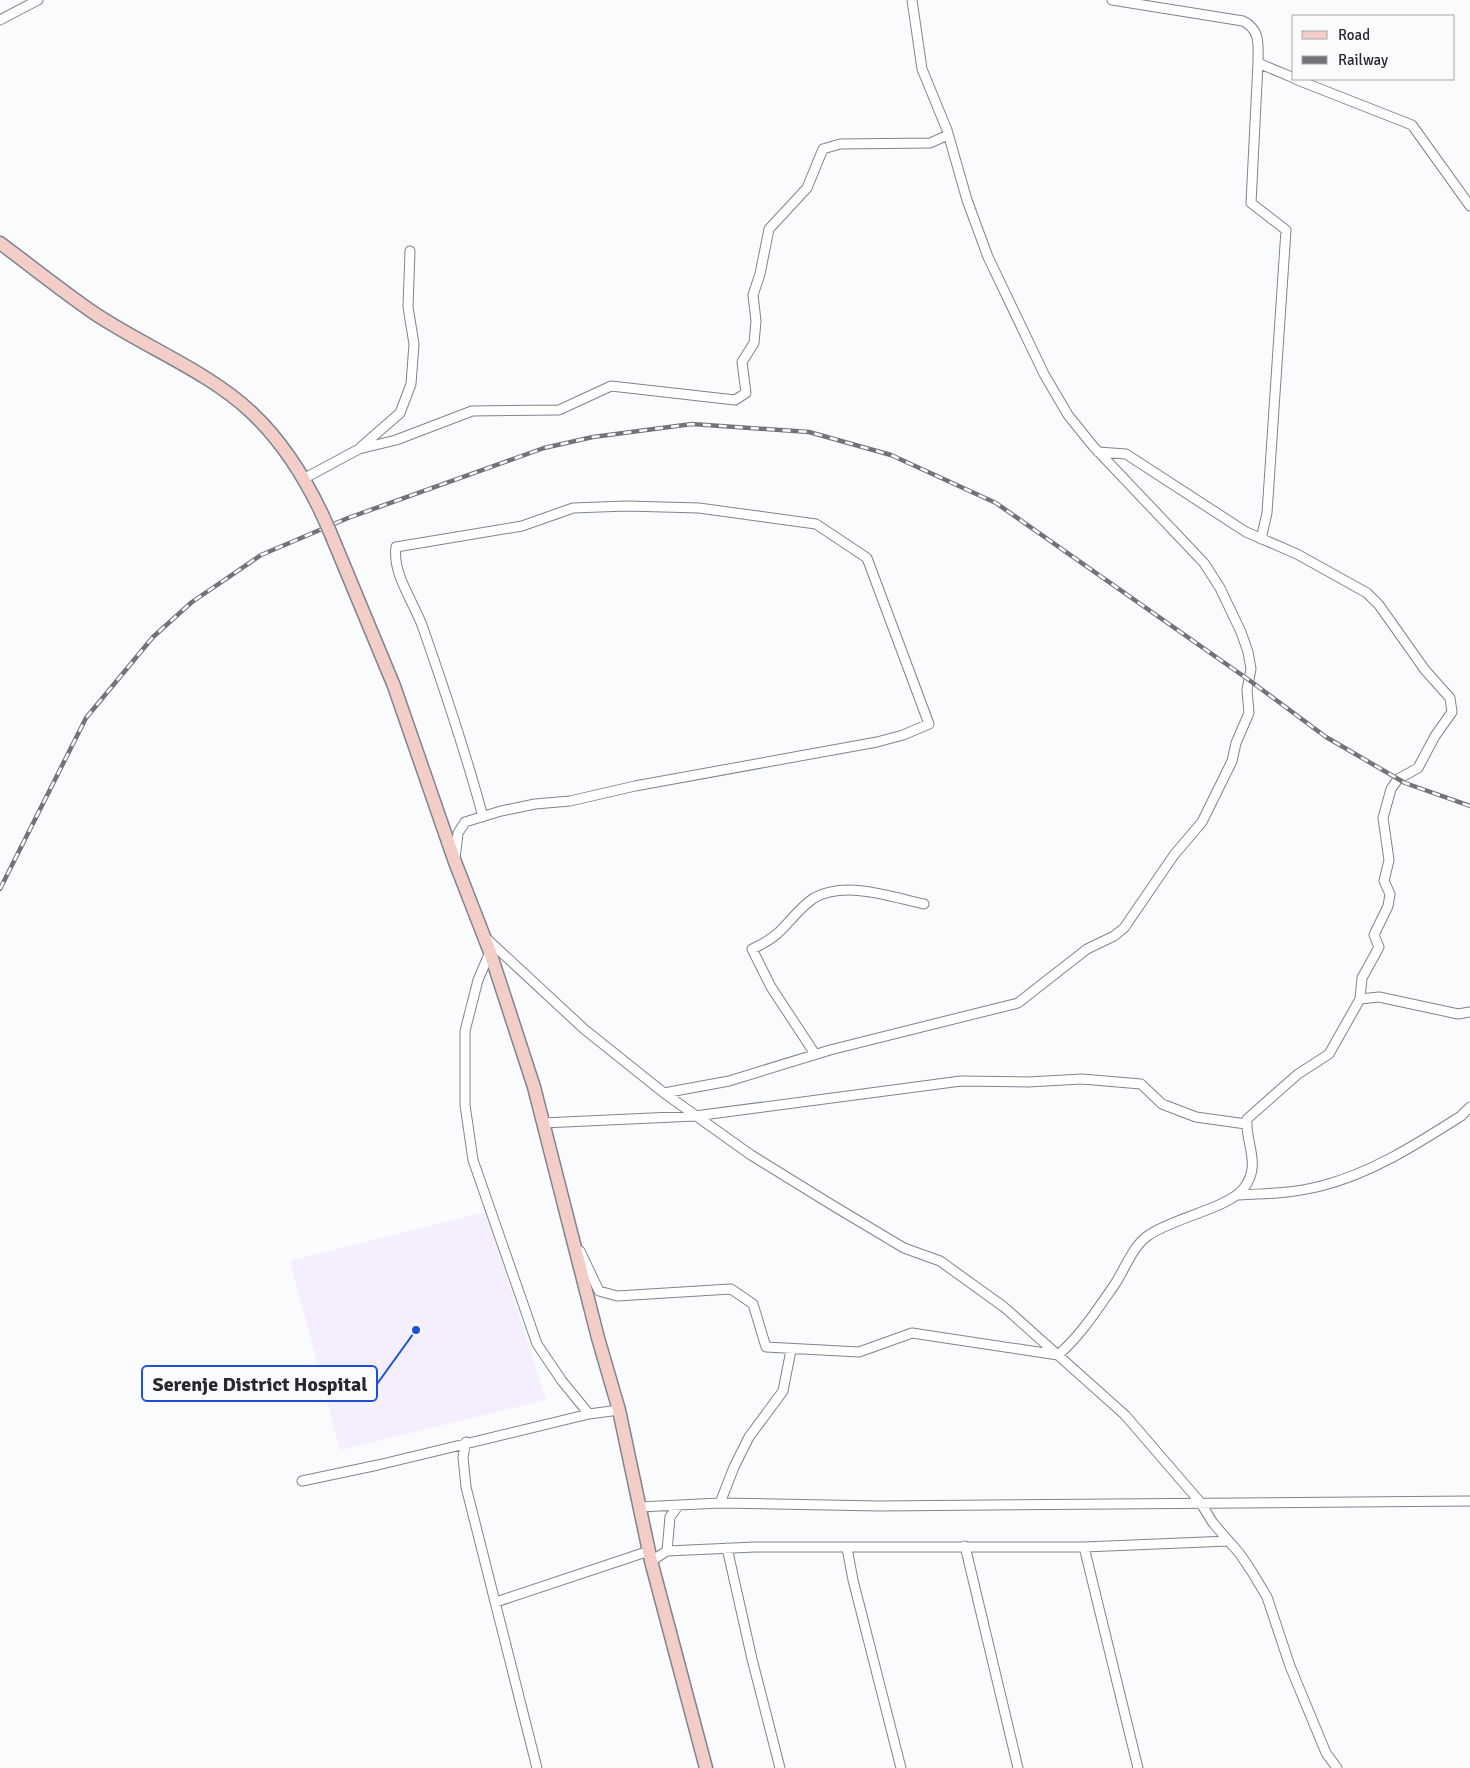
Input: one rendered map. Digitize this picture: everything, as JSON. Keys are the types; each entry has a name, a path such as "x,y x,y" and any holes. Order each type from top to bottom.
{"main road":[{"path":"0,243 95,313 213,384 250,411 280,444 305,478 322,514 394,686 455,862 490,952 534,1087 619,1410 650,1556 706,1768"}],"street":[{"path":"0,20 38,0"},
{"path":"664,1093 729,1081 815,1054 1018,1003 1087,949 1114,936 1124,928 1174,855 1202,822 1232,760 1236,743 1249,713 1247,690 1251,669 1241,632 1220,588 1204,563 1098,452 1068,415 1044,374 988,257 948,135 922,69 912,0"},
{"path":"1112,0 1243,21 1251,25 1258,34 1251,203 1286,230 1267,514 1261,539"},
{"path":"1258,63 1292,78"},
{"path":"1297,80 1405,120 1412,125 1470,206"},
{"path":"359,449 396,440 472,411 559,410 611,386 735,400 746,393 742,362 754,343 756,321 753,295 760,274 769,229 807,188 824,149 840,144 930,143 948,135"},
{"path":"305,478 359,449 400,413 411,384 414,344 408,307 410,251"},
{"path":"1098,452 1126,454 1232,524 1297,554 1366,592 1380,605 1425,670 1450,698 1452,712 1435,736 1418,768 1398,779 1391,789 1383,818 1389,860 1384,881 1390,894 1388,906 1374,935 1379,947 1362,978 1360,999 1329,1054 1298,1074 1257,1108 1247,1119 1246,1124 1253,1165 1245,1186 1237,1195"},
{"path":"455,862 458,833 466,822 483,817 536,804 570,801 635,786 877,742 903,735 929,724 867,558 816,524 699,508 645,506 573,508 522,526 396,547 394,561 422,625 465,751 483,817"},
{"path":"815,1054 771,987 752,949 778,933 814,898 830,892 850,890 869,892 924,904"},
{"path":"484,936 584,1029 664,1093 750,1155 866,1226 904,1248 940,1261 1004,1307 1125,1414 1200,1502 1213,1523 1240,1554 1267,1597 1290,1666 1309,1713 1326,1753 1337,1768"},
{"path":"490,952 478,980 465,1031 464,1104 473,1160 537,1344 562,1381 589,1414"},
{"path":"1360,999 1378,997 1458,1014 1470,1012"},
{"path":"543,1123 695,1116 961,1082 1028,1082 1082,1079 1141,1084 1162,1104 1196,1117 1246,1124"},
{"path":"1058,1355 1088,1324 1142,1240 1177,1220 1237,1195 1272,1193 1321,1186 1395,1158 1461,1116 1470,1107"},
{"path":"572,1233 599,1291 617,1296 731,1289 753,1304 766,1347 791,1350 859,1352 912,1333 1058,1355"},
{"path":"720,1503 734,1467 749,1437 783,1390 791,1350"},
{"path":"302,1480 378,1465 466,1442 589,1414 619,1410"},
{"path":"466,1442 464,1457 466,1487 537,1768"},
{"path":"640,1507 720,1503 879,1506 1470,1501"},
{"path":"667,1551 670,1517 678,1506"},
{"path":"496,1602 667,1551 727,1548 1084,1547 1230,1541"},
{"path":"965,1546 1018,1768"},
{"path":"1084,1547 1138,1768"},
{"path":"727,1548 752,1659 780,1768"},
{"path":"847,1548 853,1580 901,1768"}],"shaded area":[{"path":"486,1212 546,1400 340,1450 290,1261"}],"railway":[{"path":"0,889 86,718 153,637 192,602 261,555 348,518 544,448 593,437 692,424 809,432 891,455 996,503 1249,680 1326,737 1405,783 1470,806"}],"place":[{"name":"Serenje District Hospital","path":"416,1330"}]}
